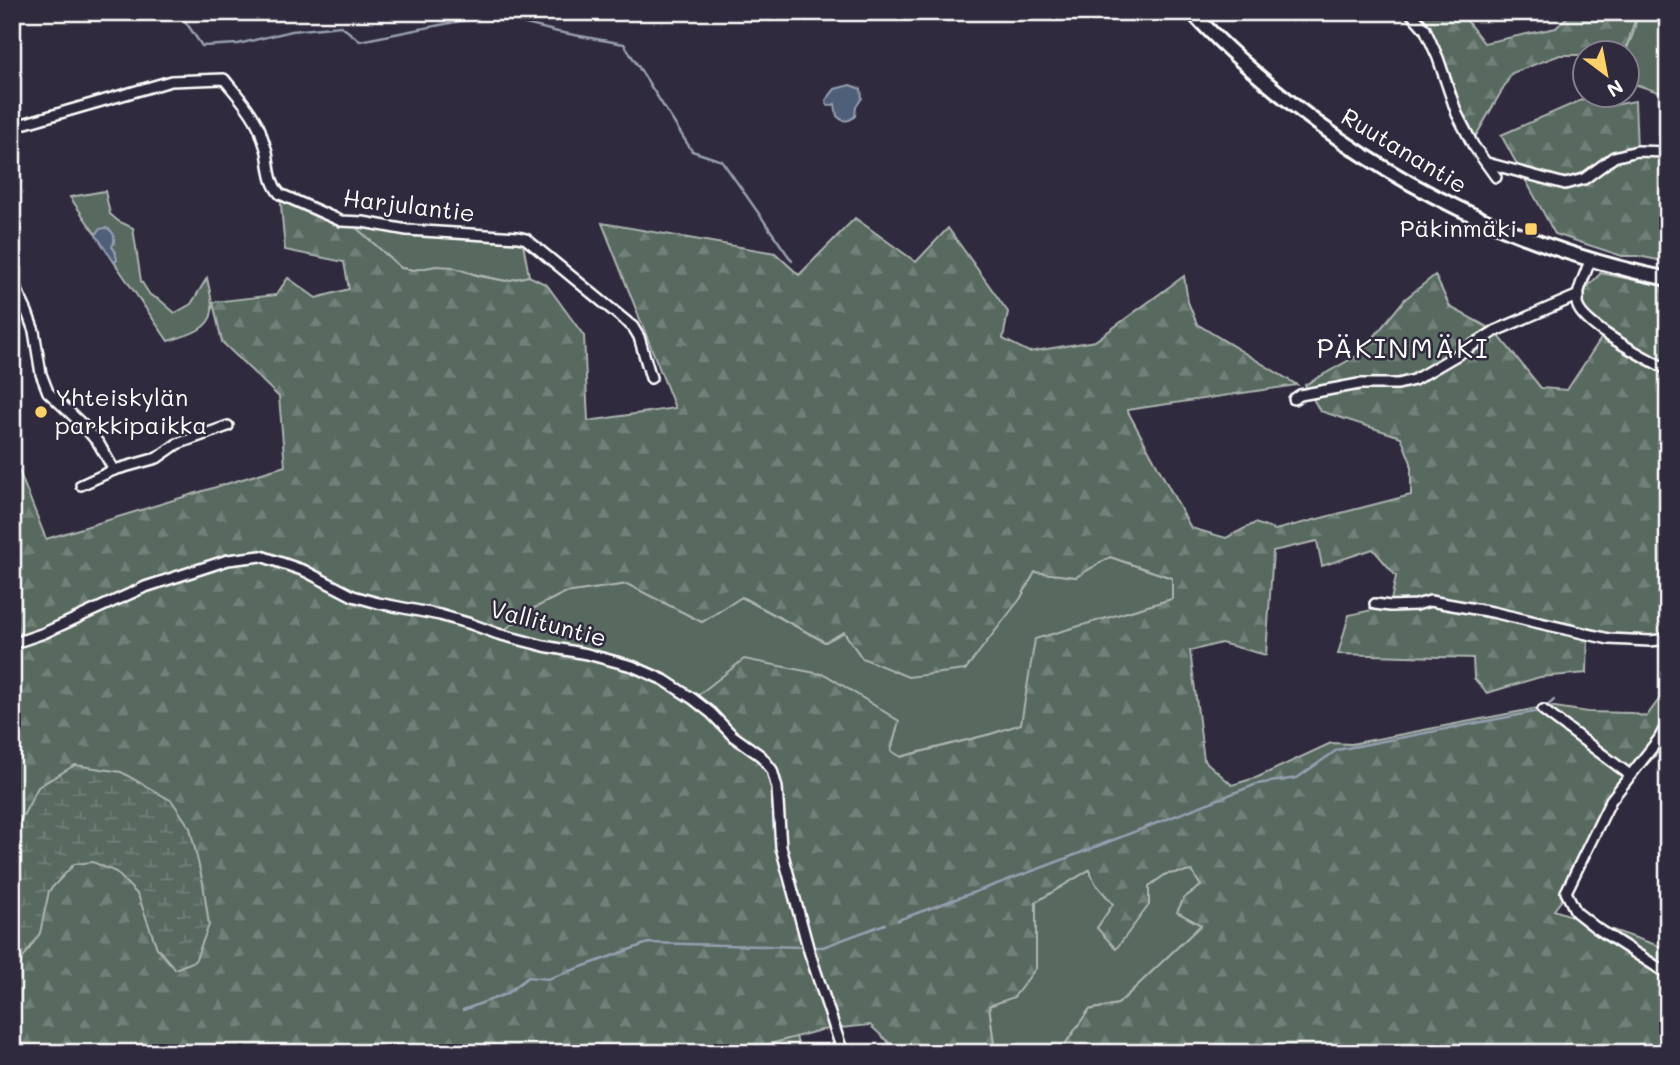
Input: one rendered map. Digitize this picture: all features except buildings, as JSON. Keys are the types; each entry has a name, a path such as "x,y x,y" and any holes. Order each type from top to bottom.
{"street":[{"name":"Ruutanantie","path":"1192,12 1228,49 1294,106 1388,172 1487,221 1558,250 1668,279"},
{"path":"1410,12 1425,29 1457,114 1473,145 1496,177"},
{"name":"Harjulantie","path":"12,127 171,81 224,79 244,102 258,126 271,179 280,194 341,221 407,230 518,236 526,239 633,327 639,337 651,378"},
{"path":"1487,163 1565,184 1584,179 1614,157 1637,151 1668,152"},
{"path":"1591,260 1577,304 1580,314 1604,334 1668,370"},
{"path":"12,280 34,331 41,374 48,392 84,426 99,444 114,470"},
{"path":"1294,399 1300,395 1360,384 1398,384 1414,380 1495,331 1579,295"},
{"path":"81,485 114,470 157,458 177,444 228,426"},
{"name":"Vallituntie","path":"12,644 44,633 145,587 229,560 261,556 305,571 353,596 440,615 498,634 632,666 664,680 711,713 733,736 761,756 772,770 777,788 781,847 808,947 843,1053"},
{"path":"1376,604 1416,605 1430,601 1492,612 1609,639 1668,639"},
{"path":"1543,710 1630,775"},
{"path":"1668,723 1659,739 1611,800 1566,892 1576,912 1668,974"}],"green space":[{"path":"1410,12 1460,12 1484,43 1556,28 1572,12 1621,12 1635,20 1629,38 1572,38 1572,55 1560,55 1512,73 1474,139 1457,114 1438,58"},
{"path":"1634,12 1668,12 1668,93 1642,87 1642,38 1631,38"},
{"path":"1572,104 1572,108 1635,108 1637,150 1668,152 1668,262 1622,256 1555,234 1501,135"},
{"path":"105,191 110,214 133,228 141,281 150,295 175,313 191,304 207,278 212,311 207,323 201,328 168,341 114,262 116,261 111,247 114,243 96,235 70,197"},
{"path":"280,194 352,224 401,268 414,270 437,266 452,267 506,281 529,276 547,285 584,336 588,421 675,408 602,223 775,253 799,275 855,218 916,262 948,228 1008,312 1003,339 1029,352 1095,341 1184,276 1188,302 1197,324 1297,385 1127,410 1191,528 1226,538 1255,523 1275,530 1411,495 1411,463 1401,437 1320,411 1305,385 1360,354 1405,299 1435,275 1450,307 1495,331 1541,388 1567,390 1604,334 1580,314 1579,295 1601,273 1668,287 1668,639 1588,634 1587,673 1540,677 1487,693 1474,678 1473,658 1338,654 1349,615 1390,606 1396,576 1373,549 1322,566 1317,541 1273,551 1266,655 1221,643 1190,651 1204,760 1232,785 1258,777 1331,743 1351,744 1548,706 1588,712 1632,713 1646,717 1668,687 1668,742 1619,794 1573,886 1554,910 1668,949 1668,1053 1059,1053 1089,1010 1118,1004 1201,925 1177,912 1184,898 1201,886 1192,871 1166,874 1149,886 1149,905 1116,949 1097,928 1113,904 1096,884 1089,870 1036,902 1036,968 1014,997 989,1006 995,1053 900,1053 870,1025 821,1030 737,1053 12,1053 12,453 46,539 285,466 279,397 222,342 213,302 276,295 288,278 316,298 349,289 344,262 285,250","holes":["1110,557 1172,578 1172,599 1035,639 1021,724 901,757 891,751 899,721 826,675 744,659 693,699 632,666 499,634 534,608 564,593 627,584 702,622 742,597 825,642 844,632 862,658 908,677 965,670 1020,599 1035,572 1076,577"]},
{"path":"352,224 522,238 529,276 506,281 437,266 414,270 401,268"},
{"path":"1110,557 1172,578 1172,599 1036,639 1022,724 900,757 891,751 693,699 498,634 534,608 564,593 628,584 702,622 741,597 825,642 844,632 862,658 1020,599 1035,572 1076,577"},
{"path":"75,765 121,772 172,801 190,828 203,883 209,925 195,961 175,969 157,948 138,895 116,872 93,862 74,864 49,891 40,933 17,967 12,967 12,837 38,787"},
{"path":"1089,870 1096,884 1113,904 1149,905 1149,886 1166,874 1192,871 1201,886 1184,898 1201,925 1118,1004 1089,1010 1059,1053 995,1053 989,1005 1014,996 1036,968 1036,902"},
{"path":"796,1036 800,1053 737,1053 737,1052"}],"water":[{"path":"850,85 861,89 862,98 856,107 855,116 844,120 837,116 835,104 829,106 826,100 835,89"},
{"path":"106,228 114,236 112,247 117,260 114,262 96,235 100,229"}],"waterway":[{"path":"181,12 202,46 238,44 292,31 341,26 360,41 490,15 558,32 624,44 692,151 722,161 792,261"},
{"path":"1545,708 1554,700"},
{"path":"898,920 1257,784 1297,778 1337,750 1539,711"},
{"path":"811,947 823,947 885,924"},
{"path":"463,1010 506,994 528,977 548,979 648,943 804,947"}],"place":[{"name":"Päkinmäki","path":"1531,229"},
{"name":"Yhteiskylän parkkipaikka","path":"41,412"}],"district":[{"name":"PÄKINMÄKI","path":"1403,348"}]}
